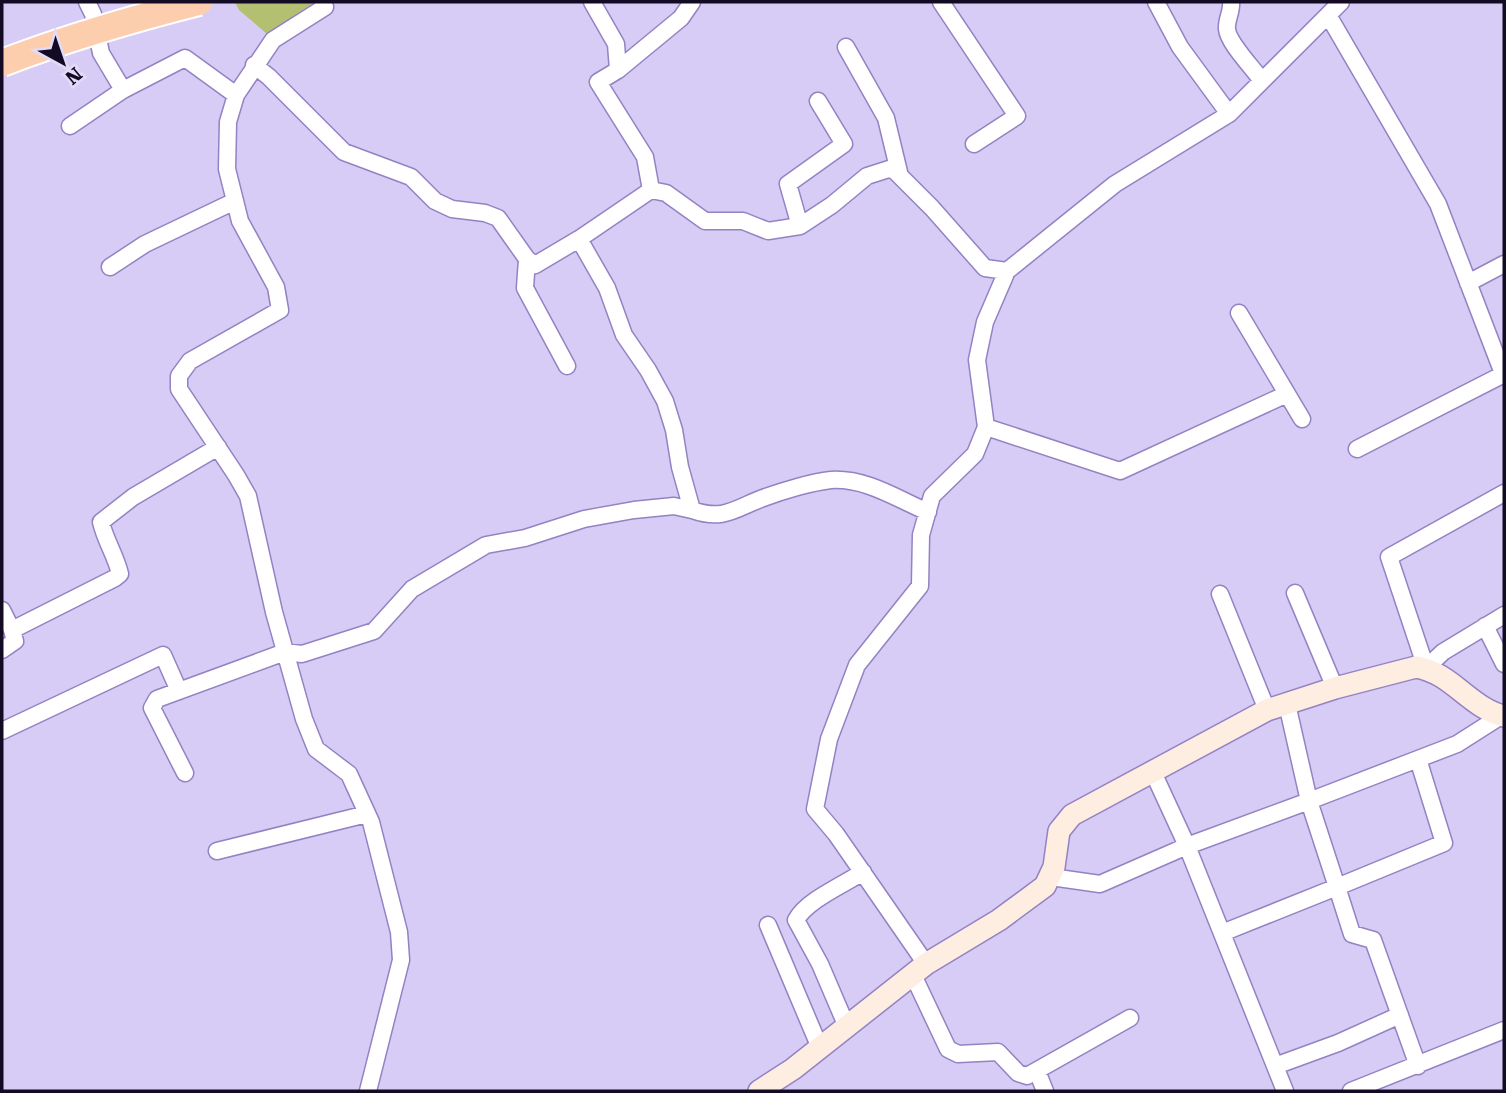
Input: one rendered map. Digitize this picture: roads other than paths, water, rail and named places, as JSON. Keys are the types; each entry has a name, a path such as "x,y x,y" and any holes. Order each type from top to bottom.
{"highway":[{"path":"2,64 57,42 200,2"}],"main road":[{"path":"759,1091 820,1048 920,970 1008,914 1045,886 1051,877 1059,831 1063,823 1072,815 1152,770 1277,707 1405,668 1426,668 1489,711 1503,716"}],"street":[{"path":"86,2 93,14 102,53 123,90"},
{"path":"323,2 325,7 273,40 236,95 228,122 228,169 240,222 276,287 280,310 190,361 179,376 179,389 248,496 285,652 304,719 316,749 349,774 367,814 399,932 401,960 368,1091"},
{"path":"592,2 617,44 618,70"},
{"path":"651,190 645,157 598,82 618,70 681,18 692,2"},
{"path":"941,2 1017,116 974,144"},
{"path":"1156,2 1180,47 1230,114"},
{"path":"1231,2 1232,11 1227,26 1229,36 1262,81"},
{"path":"1130,1018 1027,1076 1018,1073 998,1052 958,1054 948,1049 920,970 863,873 815,809 829,739 857,665 920,586 921,535 932,496 975,454 986,427 977,360 985,323 1006,271 1115,184 1230,114 1341,2"},
{"path":"1328,15 1438,204 1504,375 1357,449"},
{"path":"846,47 886,118 899,172"},
{"path":"70,126 123,90 185,58 236,95"},
{"path":"254,65 344,152 411,177 435,201 452,209 485,213 498,218 527,259 535,265 651,190 666,193 705,221 743,221 768,231 800,226 832,205 866,176 892,168 899,172 985,268 1006,271"},
{"path":"800,226 788,184 844,144 818,101"},
{"path":"110,267 145,244 235,201"},
{"path":"579,239 607,288 624,335 648,370 664,401 674,430 680,467 692,510"},
{"path":"527,259 525,288 567,366"},
{"path":"1468,283 1504,264"},
{"path":"1239,313 1302,418"},
{"path":"986,427 1120,471 1287,394"},
{"path":"12,630 120,575 101,522 132,496 218,447"},
{"path":"185,773 152,708 157,699 285,652 302,654 373,631 412,589 486,545 525,538 584,519 634,510 674,506 709,516 728,514 763,498 832,480 882,490 928,512"},
{"path":"1503,498 1389,557 1426,668 1443,652 1504,615"},
{"path":"1295,593 1335,688"},
{"path":"1220,594 1277,707 1352,934 1373,940 1418,1066"},
{"path":"2,610 15,641 2,650"},
{"path":"1485,626 1504,664"},
{"path":"2,731 163,656 179,691"},
{"path":"1051,877 1100,884 1186,846 1457,744 1503,716"},
{"path":"1222,933 1444,843 1418,759"},
{"path":"1152,770 1186,846 1285,1091"},
{"path":"217,852 367,814"},
{"path":"847,1027 820,964 796,920 801,911 863,873"},
{"path":"768,925 820,1048"},
{"path":"1275,1066 1339,1043 1400,1015"},
{"path":"1351,1091 1504,1030"},
{"path":"1037,1071 1045,1091"}]}
